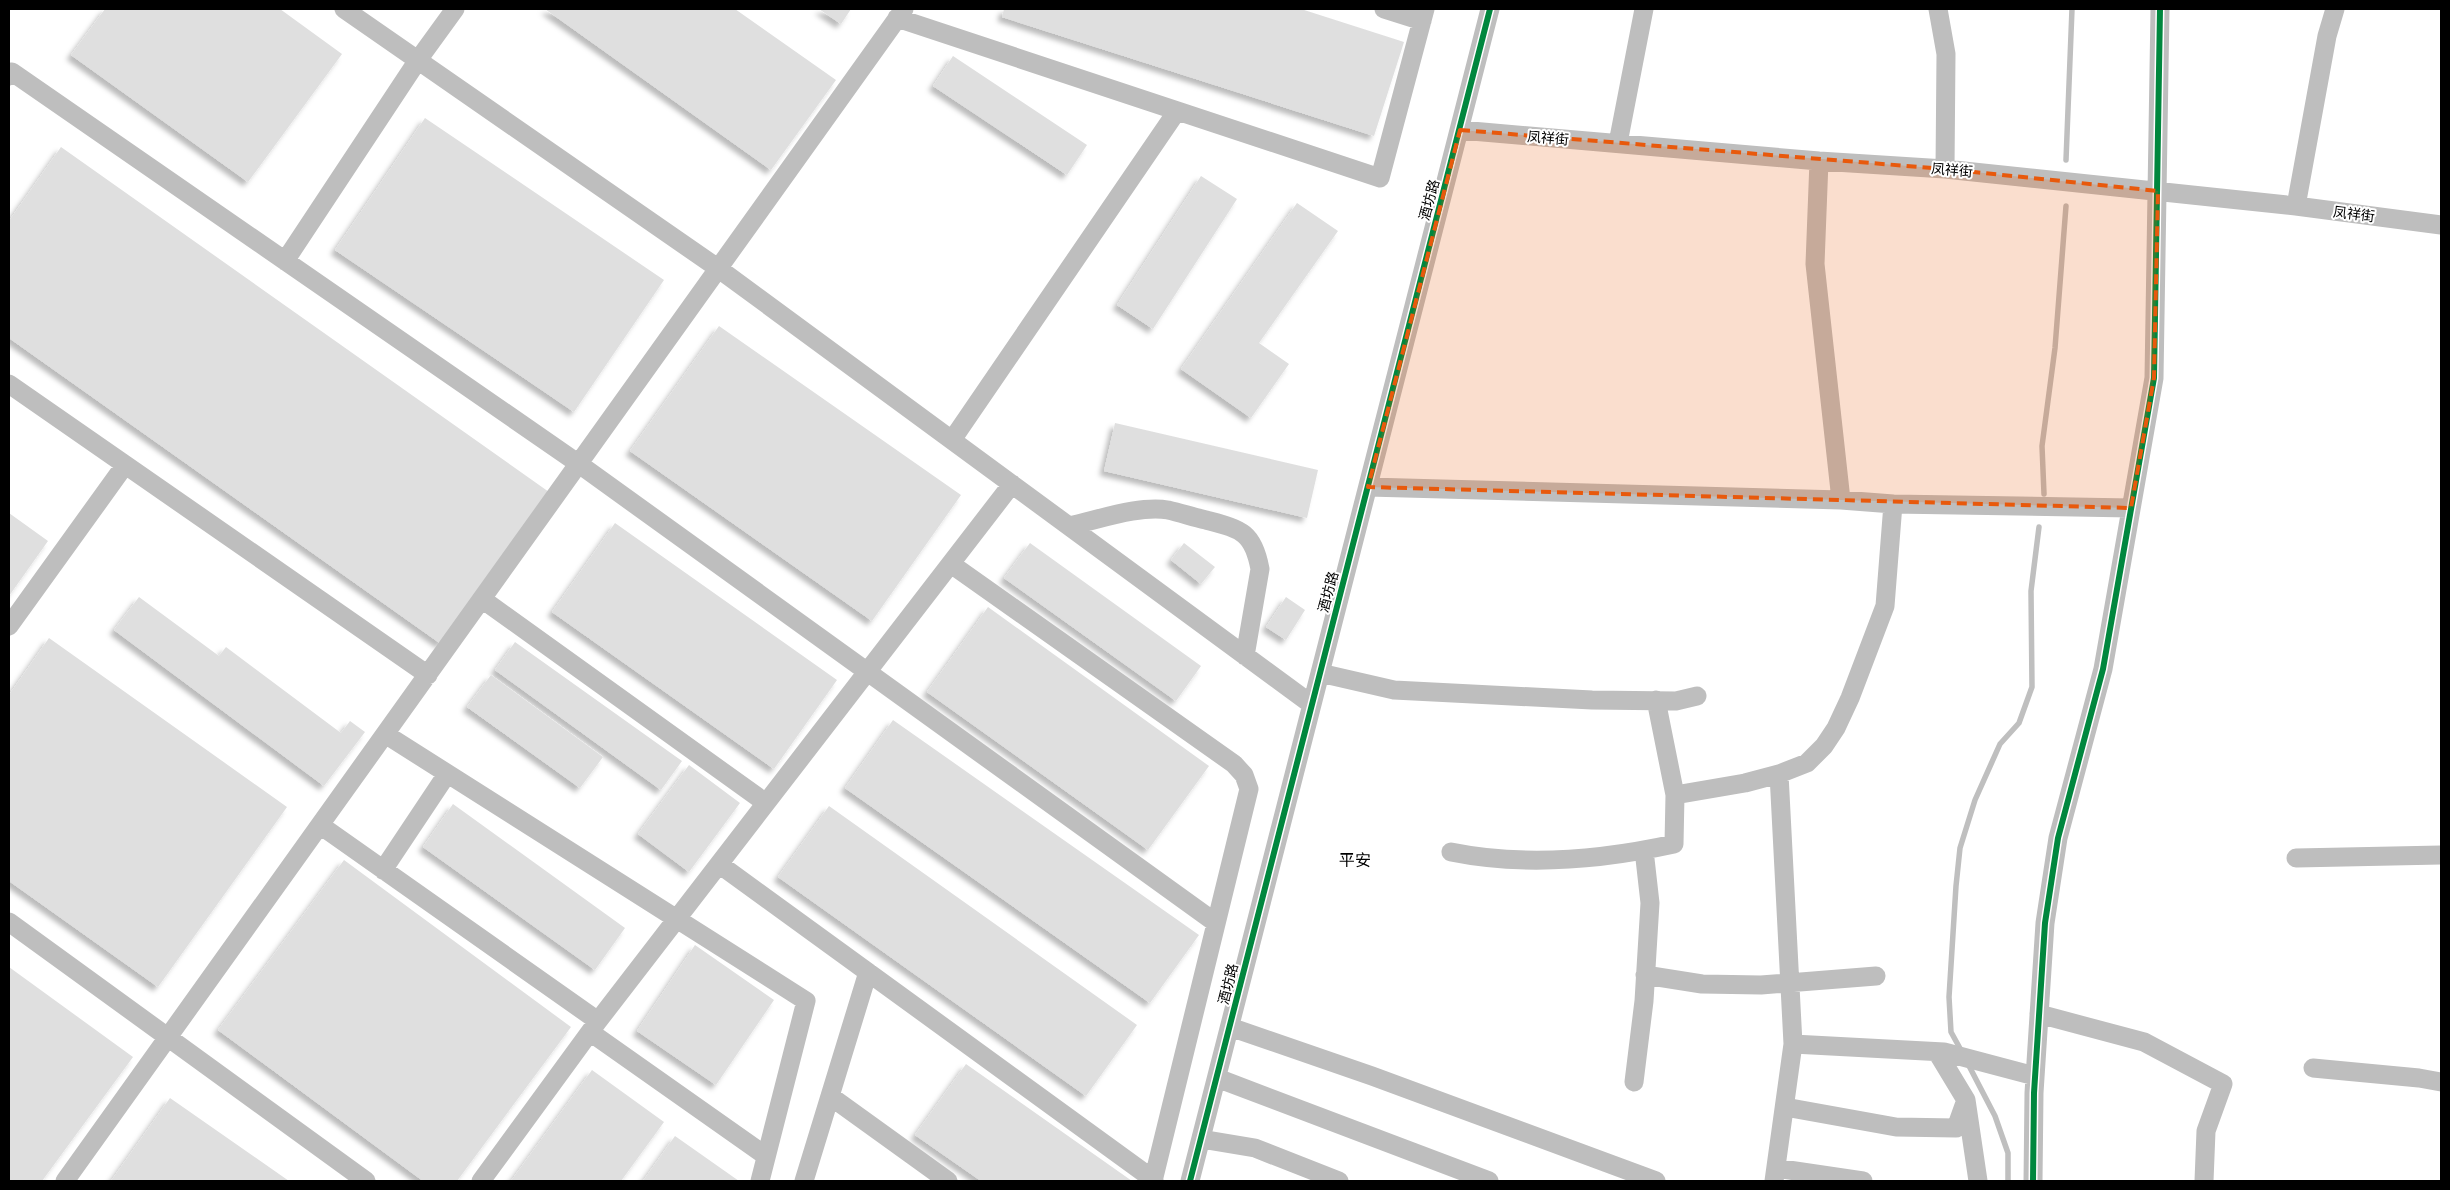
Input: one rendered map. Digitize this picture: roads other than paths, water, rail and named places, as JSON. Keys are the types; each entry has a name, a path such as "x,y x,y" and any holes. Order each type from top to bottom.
{"street":[{"path":"344,9 719,269 1311,704"},
{"path":"285,261 418,60 455,9"},
{"path":"65,1181 900,14 1178,111 1380,178 1423,15 1384,9"},
{"name":"酒坊路","path":"1190,1181 1490,9"},
{"path":"1618,143 1644,9"},
{"path":"1938,9 1946,54 1945,169"},
{"path":"2032,1181 2045,923 2058,838 2103,669 2154,378 2160,9"},
{"path":"2296,206 2326,36 2336,9"},
{"path":"9,76 12,72 579,464 1216,923"},
{"path":"952,440 1178,111"},
{"name":"凤祥街","path":"1460,130 1819,161 1945,169 2296,206 2441,225"},
{"path":"1819,161 1814,264 1841,500"},
{"path":"9,384 428,675"},
{"path":"9,626 125,465"},
{"path":"481,1181 594,1026 1012,484"},
{"path":"1368,487 1841,500 1893,504 2132,508"},
{"path":"1675,795 1746,783 1779,774 1807,762 1824,746 1836,728 1850,698 1884,606 1893,504"},
{"path":"1069,526 1134,512 1166,510 1238,528 1250,541 1258,555 1260,569 1245,656"},
{"path":"719,864 1153,1181 1249,788 1244,775 1234,764 951,564"},
{"path":"482,600 766,803"},
{"path":"1320,673 1394,690 1582,699 1676,700 1697,696"},
{"path":"1451,852 1544,862 1644,850 1674,844 1675,795 1656,700"},
{"path":"385,734 806,1001 760,1181"},
{"path":"383,870 447,774"},
{"path":"1779,774 1792,982 1793,1044 1775,1175 1863,1181"},
{"path":"320,826 383,870 594,1026 766,1156"},
{"path":"1634,1082 1644,1002 1650,904 1644,850"},
{"path":"2296,858 2441,855"},
{"path":"9,922 366,1181"},
{"path":"804,1181 868,972"},
{"path":"1645,975 1702,984 1761,985 1876,976"},
{"path":"2039,1014 2144,1042 2223,1084 2206,1131 2204,1181"},
{"path":"1230,1027 1372,1076 1656,1181"},
{"path":"1793,1044 1953,1055 2036,1076"},
{"path":"1953,1055 1966,1100 1978,1181"},
{"path":"2313,1068 2419,1078 2441,1082"},
{"path":"1216,1078 1490,1181"},
{"path":"830,1096 948,1181"},
{"path":"1785,1107 1896,1127 1956,1128 1966,1100"},
{"path":"1201,1140 1255,1148 1339,1181"}],"waterway":[{"path":"2066,160 2072,9"},
{"path":"2044,494 2042,446 2055,348 2066,206"},
{"path":"1962,1052 1951,1032 1949,997 1960,848 1975,800 2000,744 2019,723 2032,687 2031,591 2039,527"},
{"path":"1967,1062 1995,1116 2008,1153 2008,1181"}],"district":[{"name":"平安","path":"1355,860"}]}
